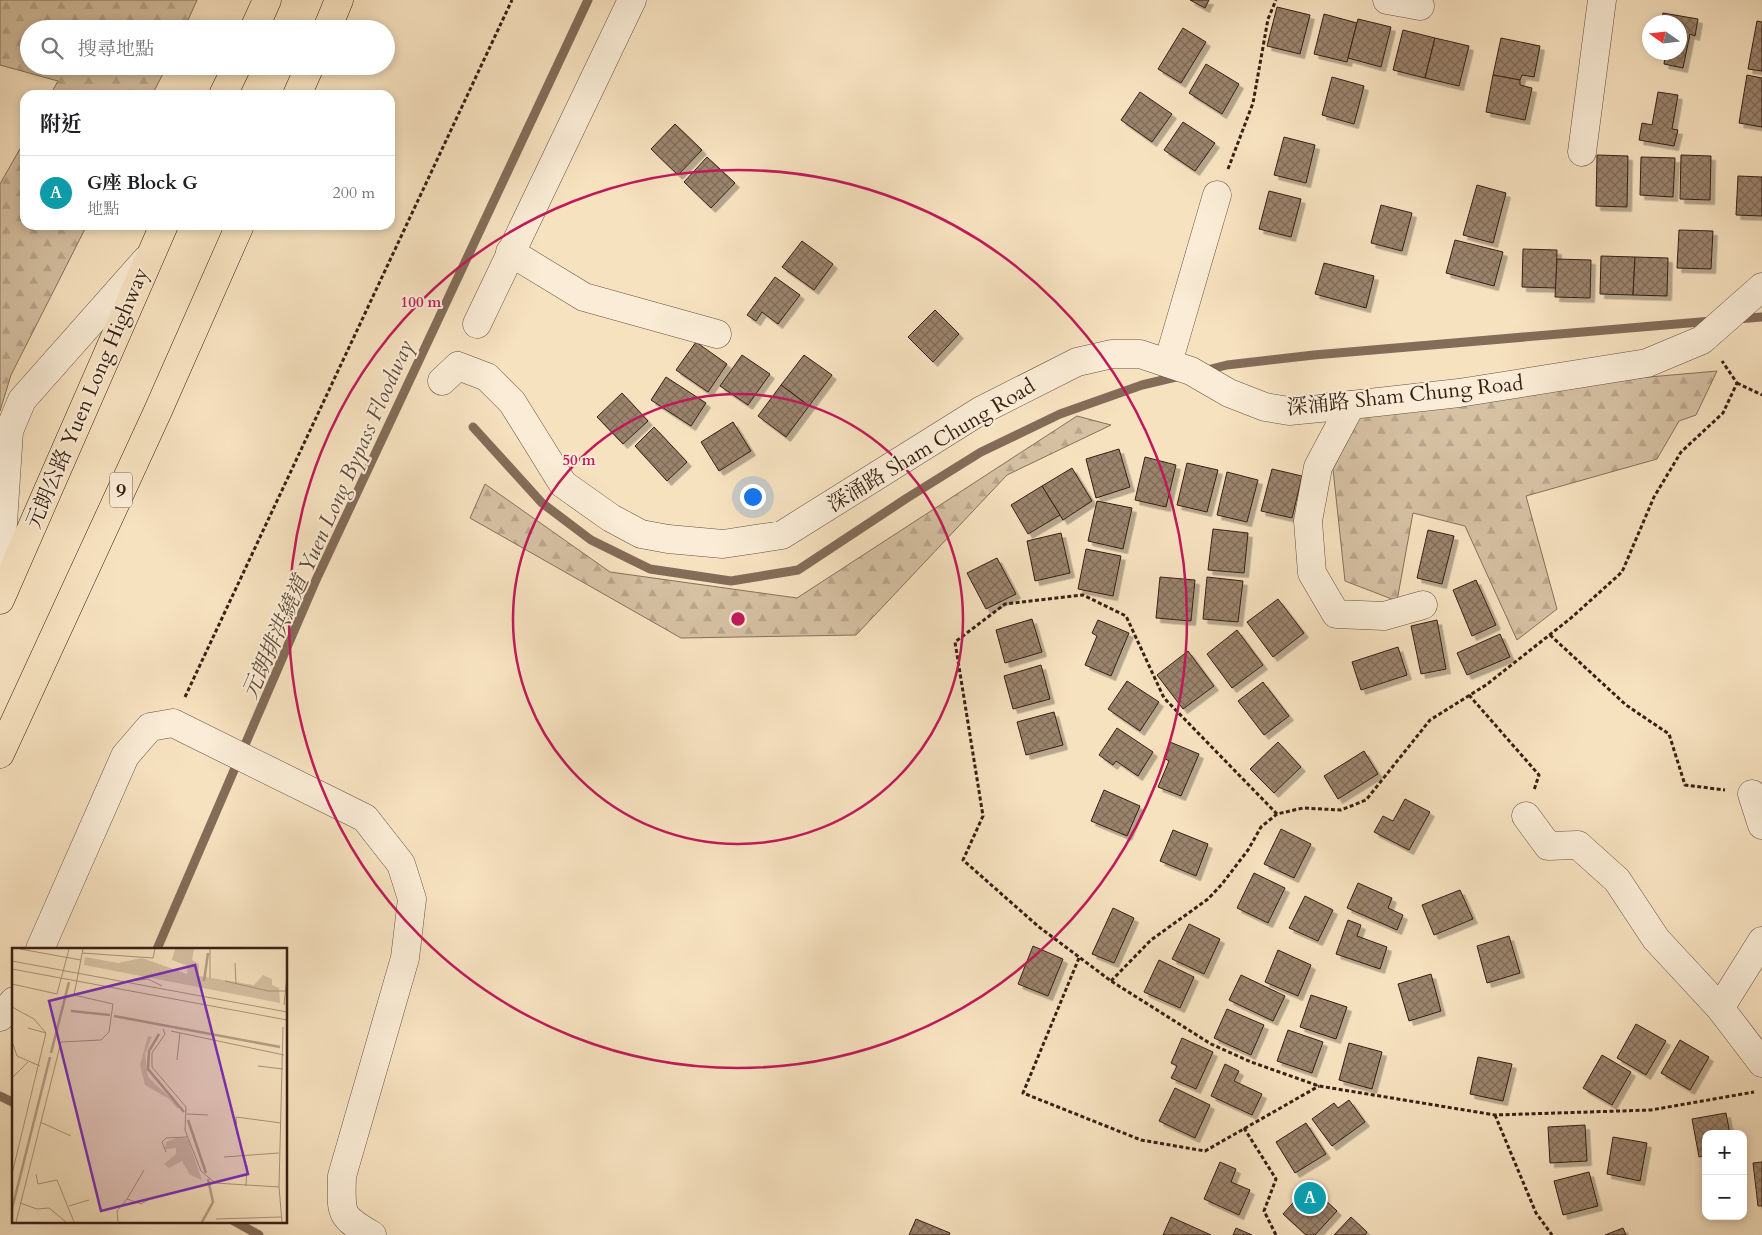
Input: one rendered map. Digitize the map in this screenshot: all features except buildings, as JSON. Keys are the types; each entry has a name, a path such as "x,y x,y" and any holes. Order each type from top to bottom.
{"highway":[{"path":"258,20 267,0"},
{"path":"331,20 340,0"},
{"path":"225,90 232,75"},
{"path":"299,90 306,75"},
{"name":"元朗公路 Yuen Long Highway","path":"0,600 162,230"},
{"name":"9","path":"0,754 157,413 238,230"}],"street":[{"path":"477,324 632,0"},
{"path":"1387,0 1420,6"},
{"path":"1582,152 1602,0"},
{"path":"1168,363 1217,195"},
{"path":"510,252 584,297 717,334"},
{"path":"0,569 9,431 22,400 149,257"},
{"name":"深涌路 Sham Chung Road","path":"442,381 458,366 487,377 512,402 563,484 611,518 641,534 668,539 723,544 782,535 980,411 1076,362 1112,354 1140,354 1190,371 1229,393 1265,407 1289,411 1351,405 1459,393 1647,363 1702,340 1755,294"},
{"path":"1351,405 1318,467 1308,521 1312,572 1336,614 1384,616 1423,605"},
{"path":"40,948 125,756 150,727 173,723 365,818 401,864 412,899 405,958 342,1176 341,1207 349,1222 372,1235"},
{"path":"1752,794 1762,825"},
{"path":"1526,816 1548,846 1578,845 1617,880 1656,939 1720,1008 1762,1063"},
{"path":"1720,1008 1762,941"},
{"path":"0,1017 12,1003"}],"path":[{"path":"173,723 512,0"},
{"path":"1217,195 1253,103 1268,19 1276,0"},
{"path":"1702,340 1718,356 1737,382 1762,395"},
{"path":"1111,981 1150,940 1208,899 1243,857 1261,827 1277,814 1304,808 1341,810 1366,800 1430,720 1486,685 1550,635 1622,572 1658,489 1681,452 1723,413 1737,382"},
{"path":"1277,814 1164,698 1126,616 1083,595 1005,604 955,642 983,816 963,860 1038,927 1079,958 1111,981 1211,1044 1251,1062 1319,1086 1495,1116 1651,1110 1762,1090"},
{"path":"1550,635 1626,705 1669,734 1685,785 1752,794"},
{"path":"1469,696 1539,775 1526,816"},
{"path":"1079,958 1023,1092 1141,1140 1205,1151 1319,1086"},
{"path":"1495,1116 1536,1213 1552,1235"},
{"path":"1244,1128 1276,1179 1264,1211 1276,1235"}],"green space":[{"path":"0,0 197,0 188,20 20,20 20,71 0,65"},
{"path":"36,75 162,75 155,90 53,90 58,81"},
{"path":"20,149 20,230 84,230 11,375 0,411 0,184"},
{"path":"1717,371 1696,415 1679,421 1657,459 1526,496 1557,609 1517,640 1465,526 1413,513 1397,601 1345,581 1333,469 1367,402"},
{"path":"1077,416 1111,425 1007,475 856,635 681,638 470,518 485,484 610,572 797,598"}],"waterway":[{"name":"元朗排洪繞道 Yuen Long Bypass Floodway","path":"157,948 316,580 588,0"},
{"path":"1737,319 1762,317"},
{"path":"1203,371 1227,365 1314,355 1712,321"},
{"path":"473,427 542,503 591,540 650,569 731,581 798,570 981,452 1060,414 1142,385 1180,376"},
{"path":"0,1096 12,1102"},
{"path":"236,1222 259,1235"}],"place":[{"name":"G座 Block G","path":"1310,1198"}]}
